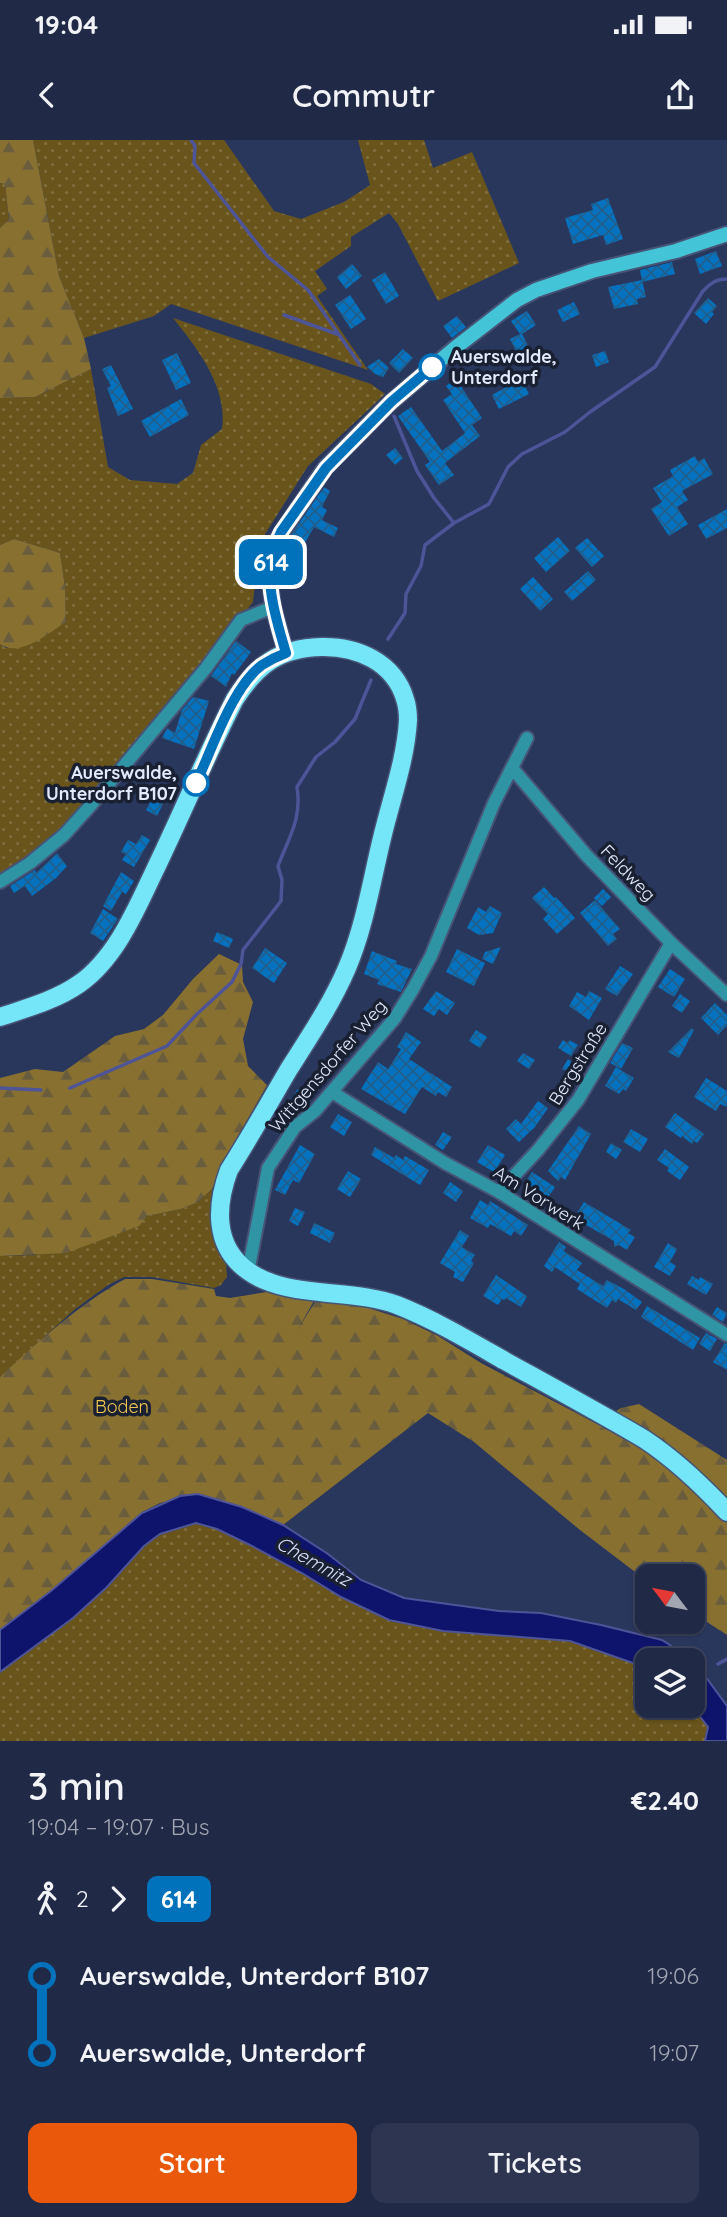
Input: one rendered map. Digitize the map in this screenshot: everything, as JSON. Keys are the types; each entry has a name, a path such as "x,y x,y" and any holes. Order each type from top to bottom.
{"main road":[{"path":"286,653 273,607 269,573 276,541 326,468 391,402 517,300 536,290 592,271 676,251 727,234"},
{"path":"0,1017 67,991 101,965 136,909 235,699 260,667 300,649 322,647 366,654 400,685 408,718 403,752 361,924 347,968 330,1002 229,1170 221,1190 219,1207 222,1232 233,1255 248,1272 273,1283 373,1299 414,1312 457,1334 644,1439 668,1455 698,1481 727,1512"}],"street":[{"path":"0,882 30,863 64,835 206,668 241,620 273,607"},
{"name":"Wittgensdorfer Weg","path":"248,1272 268,1168 295,1127 315,1111 332,1092 395,1018 413,989 431,956 494,803 527,738"},
{"name":"Feldweg","path":"512,768 586,855 671,943 727,995"},
{"name":"Bergstraße","path":"499,1192 545,1142 578,1100 671,943"},
{"name":"Am Vorwerk","path":"332,1092 445,1163 499,1192 727,1335"}],"shaded area":[{"path":"33,140 224,140 274,211 301,219 344,202 370,185 358,140 424,140 433,168 472,152 519,263 438,301 398,224 389,213 351,237 351,246 315,271 327,289 317,296 368,370 171,304 154,316 84,338 59,276"},
{"path":"0,183 5,184 9,219 0,228"},
{"path":"173,318 371,384 385,394 308,466 265,534 257,563 253,602 153,728 74,820 29,860 0,876 0,644 6,648 66,622 60,553 14,539 0,545 0,398 35,397 91,369 108,467 130,480 177,484 193,473 201,445 222,429 223,414 216,384 209,370"},
{"path":"212,1189 211,1221 226,1263 227,1277 221,1285 214,1288 152,1277 124,1277 108,1285 74,1310 0,1377 0,1256 34,1255 147,1216 181,1209 198,1202"},
{"path":"196,1523 217,1529 302,1573 341,1597 389,1620 443,1631 570,1641 635,1664 635,1718 701,1718 708,1727 705,1741 0,1741 0,1672 73,1618 108,1587 144,1546 160,1534"}],"green space":[{"path":"0,140 33,140 59,276 84,338 91,369 35,397 0,398 0,228 9,219 5,184 0,183"},
{"path":"14,539 60,553 66,622 34,642 8,648 0,644 0,545"},
{"path":"219,954 242,965 243,982 253,1002 243,1039 248,1066 267,1085 225,1159 212,1189 198,1202 181,1209 147,1216 139,1226 66,1253 0,1256 0,1078 35,1069 63,1072 115,1036 144,1029 163,1015 193,979"},
{"name":"Boden","path":"125,1279 152,1279 214,1289 216,1296 230,1298 273,1291 315,1299 297,1331 316,1300 365,1307 403,1319 438,1336 481,1363 597,1424 621,1408 639,1404 727,1460 727,1635 705,1621 705,1564 635,1564 635,1572 474,1442 428,1413 283,1525 242,1507 198,1494 160,1503 142,1512 51,1592 0,1630 0,1377 44,1337"}],"water":[{"name":"Chemnitz","path":"198,1494 242,1507 283,1525 328,1554 361,1580 404,1598 499,1611 541,1613 662,1640 674,1648 635,1648 635,1664 570,1641 443,1631 389,1620 341,1597 250,1545 217,1529 196,1523 160,1534 144,1546 107,1587 73,1618 0,1672 0,1630 51,1591 142,1513 180,1496"},
{"path":"705,1676 727,1706 727,1741 705,1741 708,1727 701,1718 705,1718"}],"building":[{"path":"608,198 623,239 606,245 603,235 573,244 565,218 593,210 591,204"},
{"path":"716,251 722,266 700,274 695,259"},
{"path":"672,262 675,274 642,282 640,270"},
{"path":"352,264 362,276 346,289 337,277"},
{"path":"385,272 399,296 386,304 372,280"},
{"path":"642,280 646,297 637,299 638,304 614,309 608,287"},
{"path":"350,295 366,319 351,329 335,305"},
{"path":"708,298 717,306 706,324 694,313"},
{"path":"574,302 580,314 563,322 557,310"},
{"path":"527,311 536,325 522,334 533,355 521,361 510,339 520,334 511,321"},
{"path":"457,316 466,327 452,338 443,326"},
{"path":"403,349 413,358 399,373 389,363"},
{"path":"605,351 609,362 596,367 592,355"},
{"path":"177,353 191,383 176,390 162,360"},
{"path":"379,359 389,368 383,377 367,367"},
{"path":"111,365 133,409 118,416 107,388 111,386 102,369"},
{"path":"519,375 529,394 499,409 492,395 512,384 510,380"},
{"path":"456,379 482,418 472,425 480,436 445,463 454,475 439,485 425,465 430,462 398,416 411,407 442,451 465,433 443,400 452,394 446,386"},
{"path":"181,399 189,415 150,437 141,421"},
{"path":"395,448 403,458 395,465 386,455"},
{"path":"695,456 698,462 704,458 713,474 682,491 688,500 677,507 688,524 669,536 651,509 662,502 653,488 673,476 670,470"},
{"path":"324,487 330,491 322,507 327,510 322,520 338,528 334,537 314,527 303,546 289,538"},
{"path":"727,509 727,528 706,539 698,525"},
{"path":"558,537 570,551 546,572 534,558"},
{"path":"587,538 604,556 592,567 575,548"},
{"path":"588,571 596,580 572,601 564,592"},
{"path":"533,577 553,599 540,611 520,589"},
{"path":"236,641 251,652 234,675 232,673 226,687 211,676"},
{"path":"193,697 209,701 194,749 162,738 167,728 175,733 182,710"},
{"path":"158,788 168,794 157,816 146,810"},
{"path":"142,835 150,840 134,867 122,860 126,854 121,852 128,840 136,844"},
{"path":"57,853 67,866 56,878 32,896 25,886 14,893 10,886 35,870 36,873"},
{"path":"121,872 134,881 126,894 122,892 111,911 103,906"},
{"path":"544,887 575,918 557,934 543,919 548,914 532,898"},
{"path":"603,889 611,897 602,906 594,898"},
{"path":"595,900 620,929 613,934 617,939 608,946 580,913"},
{"path":"490,906 502,913 493,933 479,935 467,928 478,907 486,912"},
{"path":"103,909 118,919 103,941 90,933"},
{"path":"217,932 233,939 229,948 213,941"},
{"path":"501,947 493,964 482,959 485,952"},
{"path":"265,948 287,963 274,983 252,968"},
{"path":"457,949 485,963 474,986 446,972"},
{"path":"372,951 412,969 401,992 377,984 379,980 364,974"},
{"path":"620,966 633,974 617,996 605,989"},
{"path":"670,969 685,979 674,997 658,987"},
{"path":"436,991 455,1003 447,1015 439,1009 434,1016 423,1009"},
{"path":"589,991 602,998 589,1020 569,1006 577,992 586,997"},
{"path":"680,994 690,1001 682,1013 672,1006"},
{"path":"715,1003 727,1015 727,1025 718,1035 701,1018"},
{"path":"692,1028 694,1030 679,1058 668,1052"},
{"path":"476,1030 487,1037 480,1048 469,1041"},
{"path":"406,1032 421,1042 409,1059 452,1087 446,1097 438,1092 436,1096 422,1087 405,1114 361,1089 378,1062 388,1069 401,1049 397,1047"},
{"path":"563,1040 578,1045 571,1056 558,1048"},
{"path":"622,1043 633,1048 621,1069 610,1063"},
{"path":"523,1053 535,1060 529,1069 517,1061"},
{"path":"568,1059 578,1065 572,1074 562,1069"},
{"path":"616,1067 634,1078 626,1091 623,1089 619,1094 605,1086"},
{"path":"706,1078 727,1091 727,1107 720,1104 716,1111 694,1097"},
{"path":"298,1089 309,1096 284,1127 275,1120"},
{"path":"538,1101 548,1108 535,1127 519,1142 506,1129 516,1119 521,1124"},
{"path":"675,1113 704,1134 697,1143 694,1141 692,1144 665,1127"},
{"path":"338,1114 352,1122 344,1136 330,1127"},
{"path":"579,1126 591,1134 565,1180 561,1177 558,1181 548,1171"},
{"path":"631,1129 648,1139 640,1152 623,1142"},
{"path":"443,1132 452,1137 443,1150 435,1145"},
{"path":"611,1143 622,1150 616,1159 606,1152"},
{"path":"300,1145 315,1154 299,1183 293,1180 285,1195 275,1190"},
{"path":"488,1145 505,1155 494,1172 477,1162"},
{"path":"375,1147 394,1158 396,1155 403,1160 405,1156 429,1170 420,1185 371,1155"},
{"path":"665,1149 689,1167 680,1180 657,1160"},
{"path":"348,1171 361,1179 350,1197 337,1189"},
{"path":"532,1172 555,1187 545,1202 523,1186"},
{"path":"450,1182 463,1191 456,1202 443,1193"},
{"path":"480,1200 488,1205 490,1201 528,1225 521,1236 514,1231 511,1236 490,1224 488,1228 470,1218"},
{"path":"584,1202 631,1230 628,1233 635,1237 627,1250 619,1245 614,1247 614,1241 574,1218"},
{"path":"295,1208 305,1212 298,1226 289,1221"},
{"path":"314,1223 335,1233 330,1243 310,1233"},
{"path":"460,1230 469,1236 462,1247 475,1255 471,1261 474,1263 463,1282 453,1277 455,1272 440,1263"},
{"path":"559,1242 566,1247 560,1258 564,1251 582,1263 577,1270 603,1286 607,1280 624,1289 642,1302 636,1310 618,1299 616,1303 612,1300 607,1308 577,1289 580,1284 555,1267 552,1272 544,1266"},
{"path":"668,1243 677,1249 670,1262 676,1266 670,1276 654,1267"},
{"path":"496,1275 527,1296 521,1307 506,1298 498,1305 483,1296"},
{"path":"692,1276 713,1284 706,1295 687,1284"},
{"path":"647,1306 700,1338 693,1350 641,1317"},
{"path":"717,1307 727,1313 723,1322 712,1315"},
{"path":"706,1333 717,1339 710,1351 699,1344"},
{"path":"725,1343 727,1344 727,1370 713,1362"}],"waterway":[{"path":"191,140 195,146 194,163 268,257 308,290 360,365"},
{"path":"388,639 405,613 406,594 421,566 425,545 454,523 489,504 508,467 522,454 565,432 655,367 703,291 714,282 727,279"},
{"path":"284,315 337,334"},
{"path":"394,416 417,471 454,523"},
{"path":"70,1088 167,1046 232,982 241,964 243,950 281,901 282,880 278,866 296,818 297,787 316,757 335,742 355,719 371,680"},
{"path":"0,1088 41,1090"},
{"path":"718,1664 727,1659"}],"bus line":[{"name":"614","path":"196,783 219,729 247,681 260,667 286,653 273,607 269,573 276,541 281,532 326,468 391,402 432,367"}],"place":[{"name":"Auerswalde, Unterdorf","path":"432,367"},
{"name":"Auerswalde, Unterdorf B107","path":"196,783"}]}
